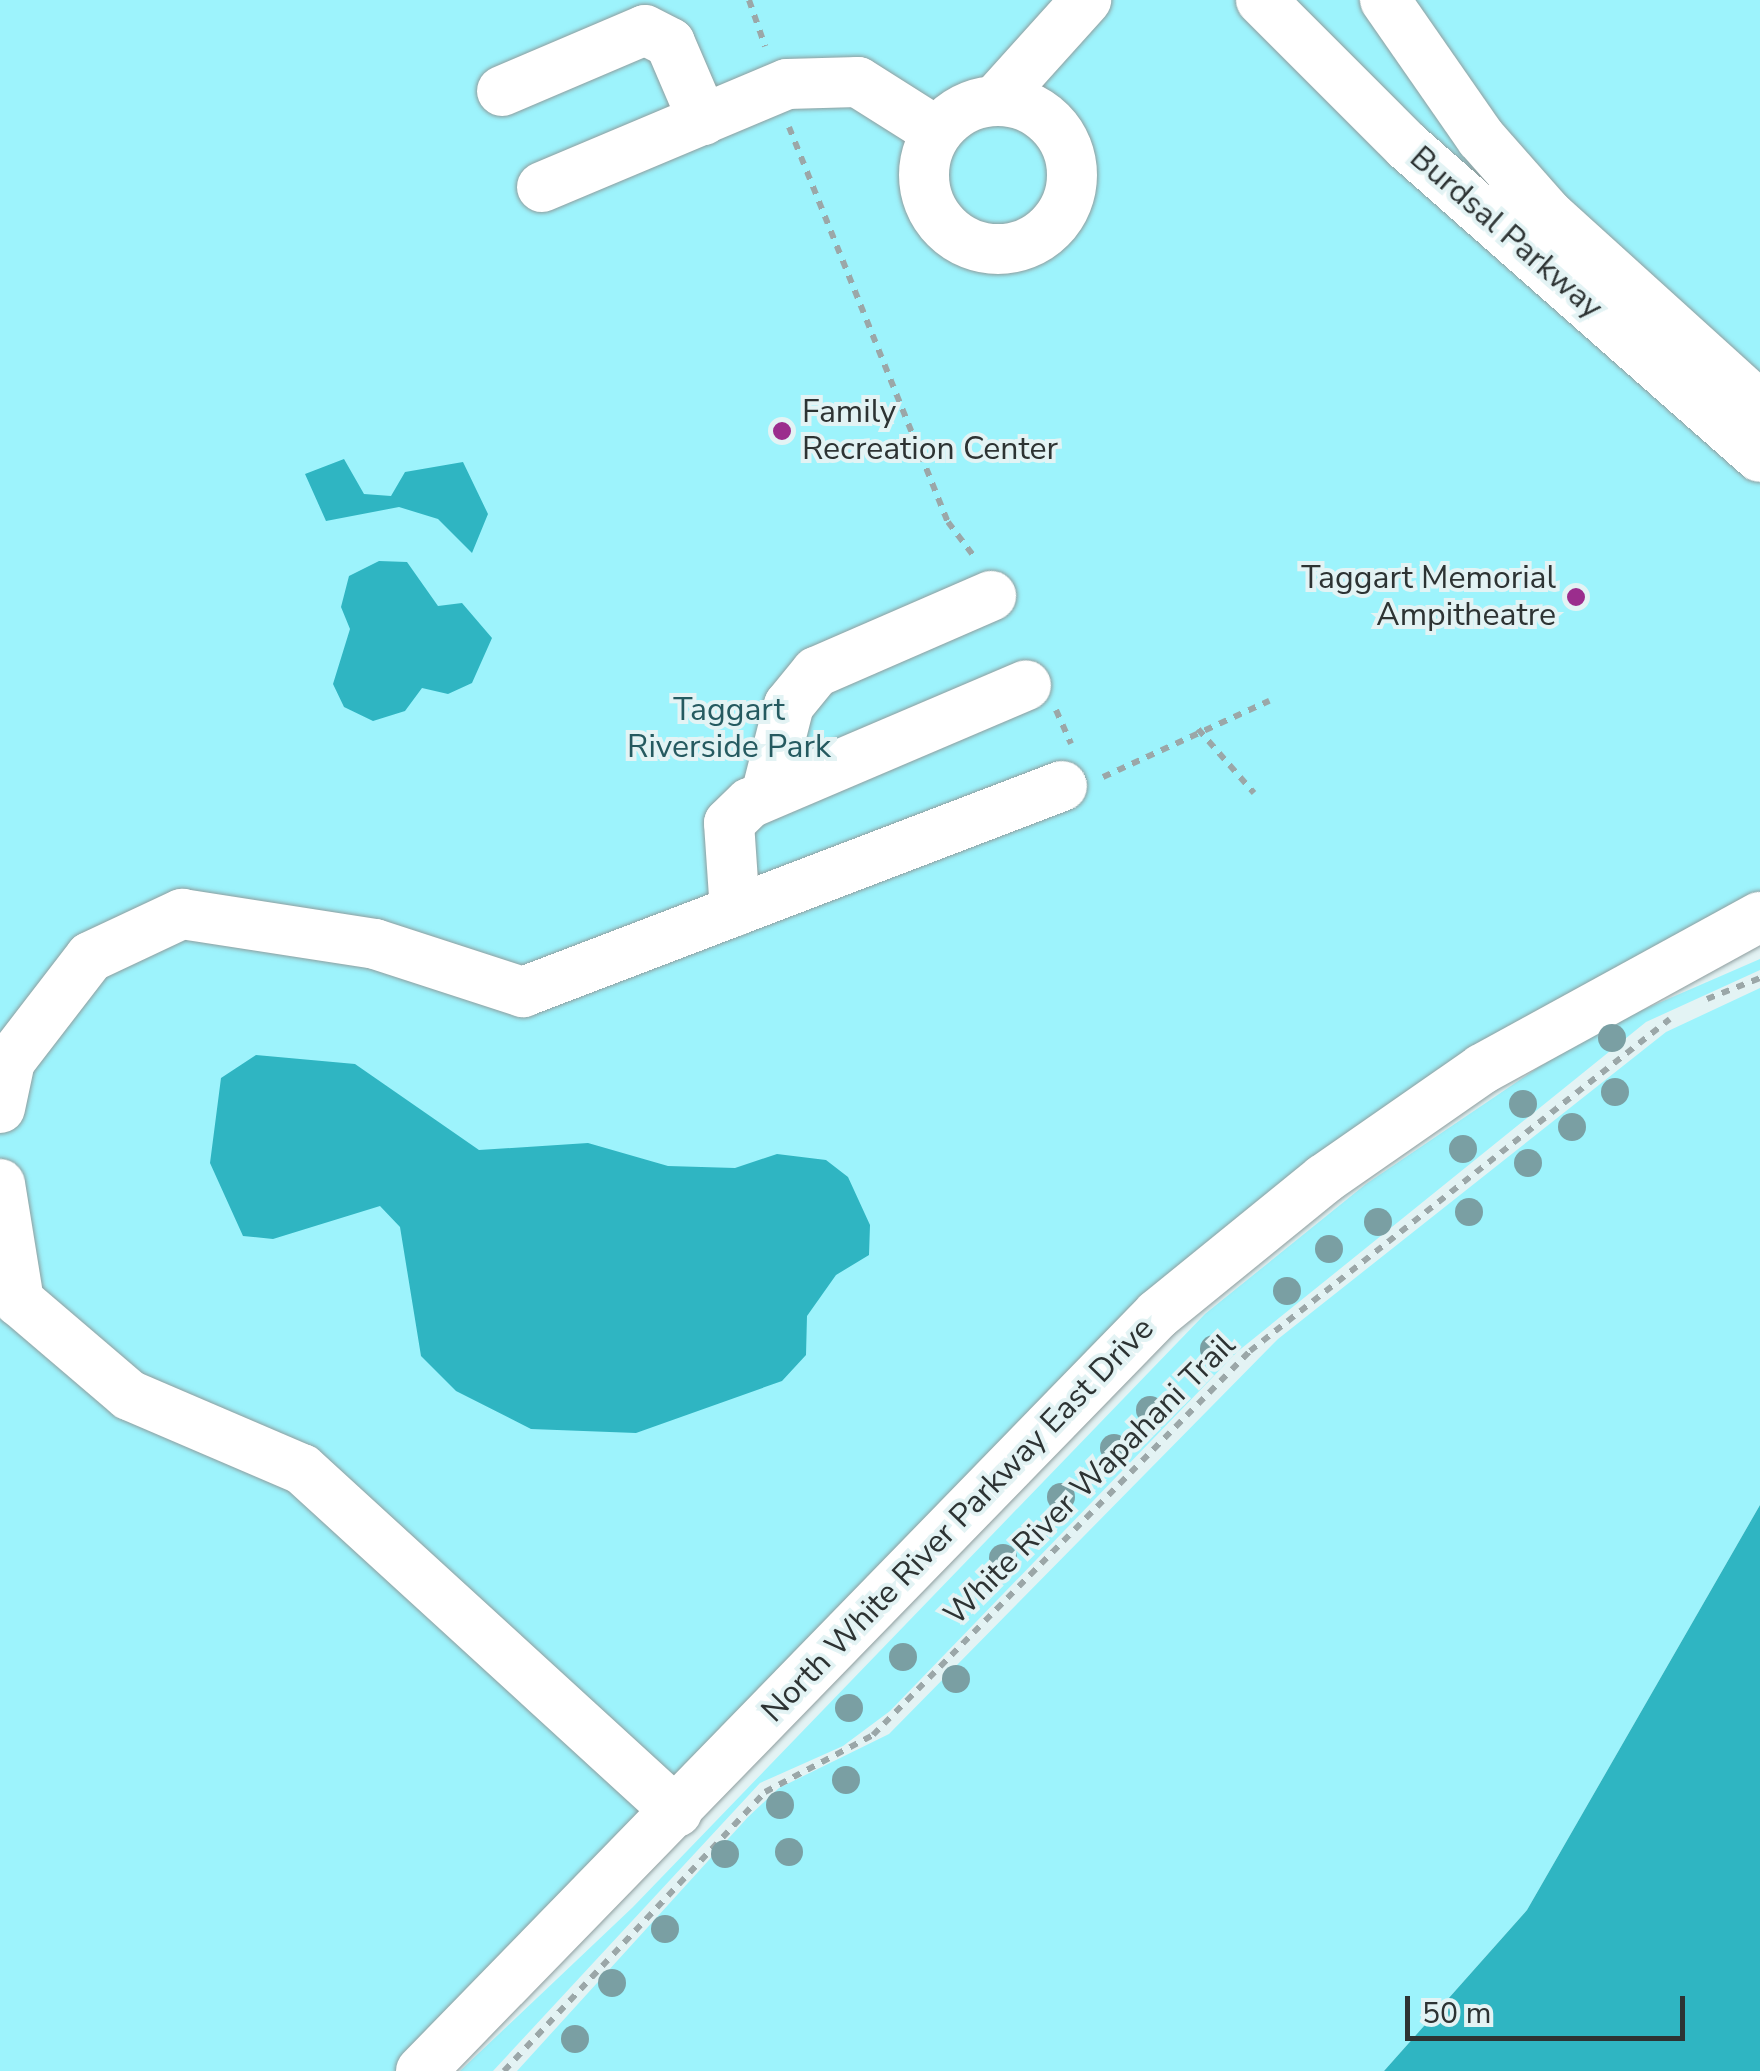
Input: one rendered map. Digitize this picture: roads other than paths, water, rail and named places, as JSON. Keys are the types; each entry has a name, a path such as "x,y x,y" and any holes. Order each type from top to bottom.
{"street":[{"path":"996,100 1086,0"},
{"name":"Burdsal Parkway","path":"1261,0 1406,146 1760,457"},
{"name":"Burdsal Parkway","path":"1385,0 1481,138 1548,214 1760,406"},
{"path":"502,92 645,30 670,43 703,120"},
{"path":"542,187 788,84 858,82 936,132"},
{"path":"996,100 1042,114 1070,154 1068,204 1035,240 986,249 944,226 924,180 936,132 973,104 996,100"},
{"path":"766,794 789,705 816,672 993,582"},
{"path":"734,912 729,823 766,794 1037,688"},
{"path":"0,1108 10,1061 90,957 182,914 375,944 523,992 1074,783"},
{"name":"North White River Parkway East Drive","path":"420,2071 676,1812 1019,1448 1203,1275 1482,1069 1760,917"},
{"path":"0,1184 19,1301 128,1395 302,1469 676,1812"}],"place":[{"name":"Family Recreation Center","path":"782,431"},
{"name":"Taggart Memorial Ampitheatre","path":"1576,597"}],"park label":[{"name":"Taggart Riverside Park","path":"729,730"}]}
